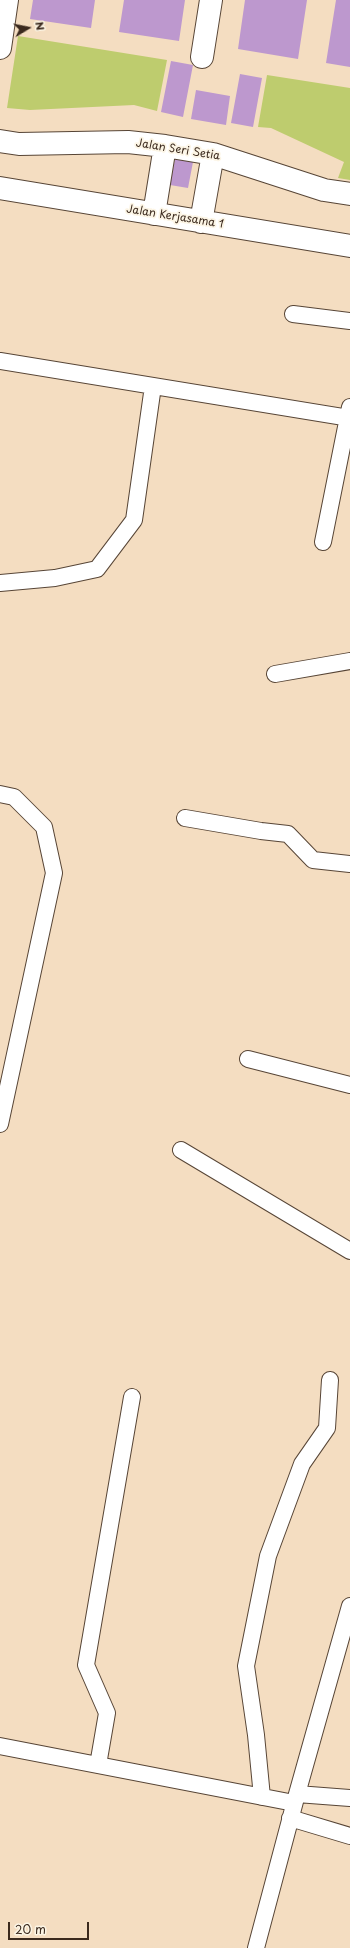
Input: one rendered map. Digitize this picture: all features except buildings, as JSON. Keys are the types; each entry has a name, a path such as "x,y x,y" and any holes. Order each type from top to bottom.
{"street":[{"path":"0,48 7,0"},
{"path":"202,57 211,0"},
{"name":"Jalan Seri Setia","path":"0,141 19,144 128,142 165,146 213,154 324,190 350,194"},
{"path":"154,214 165,146"},
{"path":"201,222 213,154"},
{"name":"Jalan Kerjasama 1","path":"0,188 350,246"}],"lane":[{"path":"293,314 350,321"},
{"path":"0,361 153,386 349,414 323,542"},
{"path":"0,583 55,578 97,569 134,520 153,386"},
{"path":"275,674 350,661"},
{"path":"0,794 14,797 44,827 54,873 0,1124"},
{"path":"185,818 288,834 314,860 350,864"},
{"path":"248,1059 350,1085"},
{"path":"181,1150 350,1251"},
{"path":"262,1796 256,1735 246,1666 268,1556 302,1464 327,1428 330,1380"},
{"path":"98,1765 107,1713 86,1665 132,1397"},
{"path":"256,1948 294,1805 350,1606"},
{"path":"0,1746 262,1796 294,1805 350,1836"},
{"path":"294,1805 350,1798"}],"green space":[{"path":"18,36 167,60 157,111 134,105 30,110 7,108"},
{"path":"267,75 350,88 350,180 338,178 344,162 271,128 258,127"}]}
